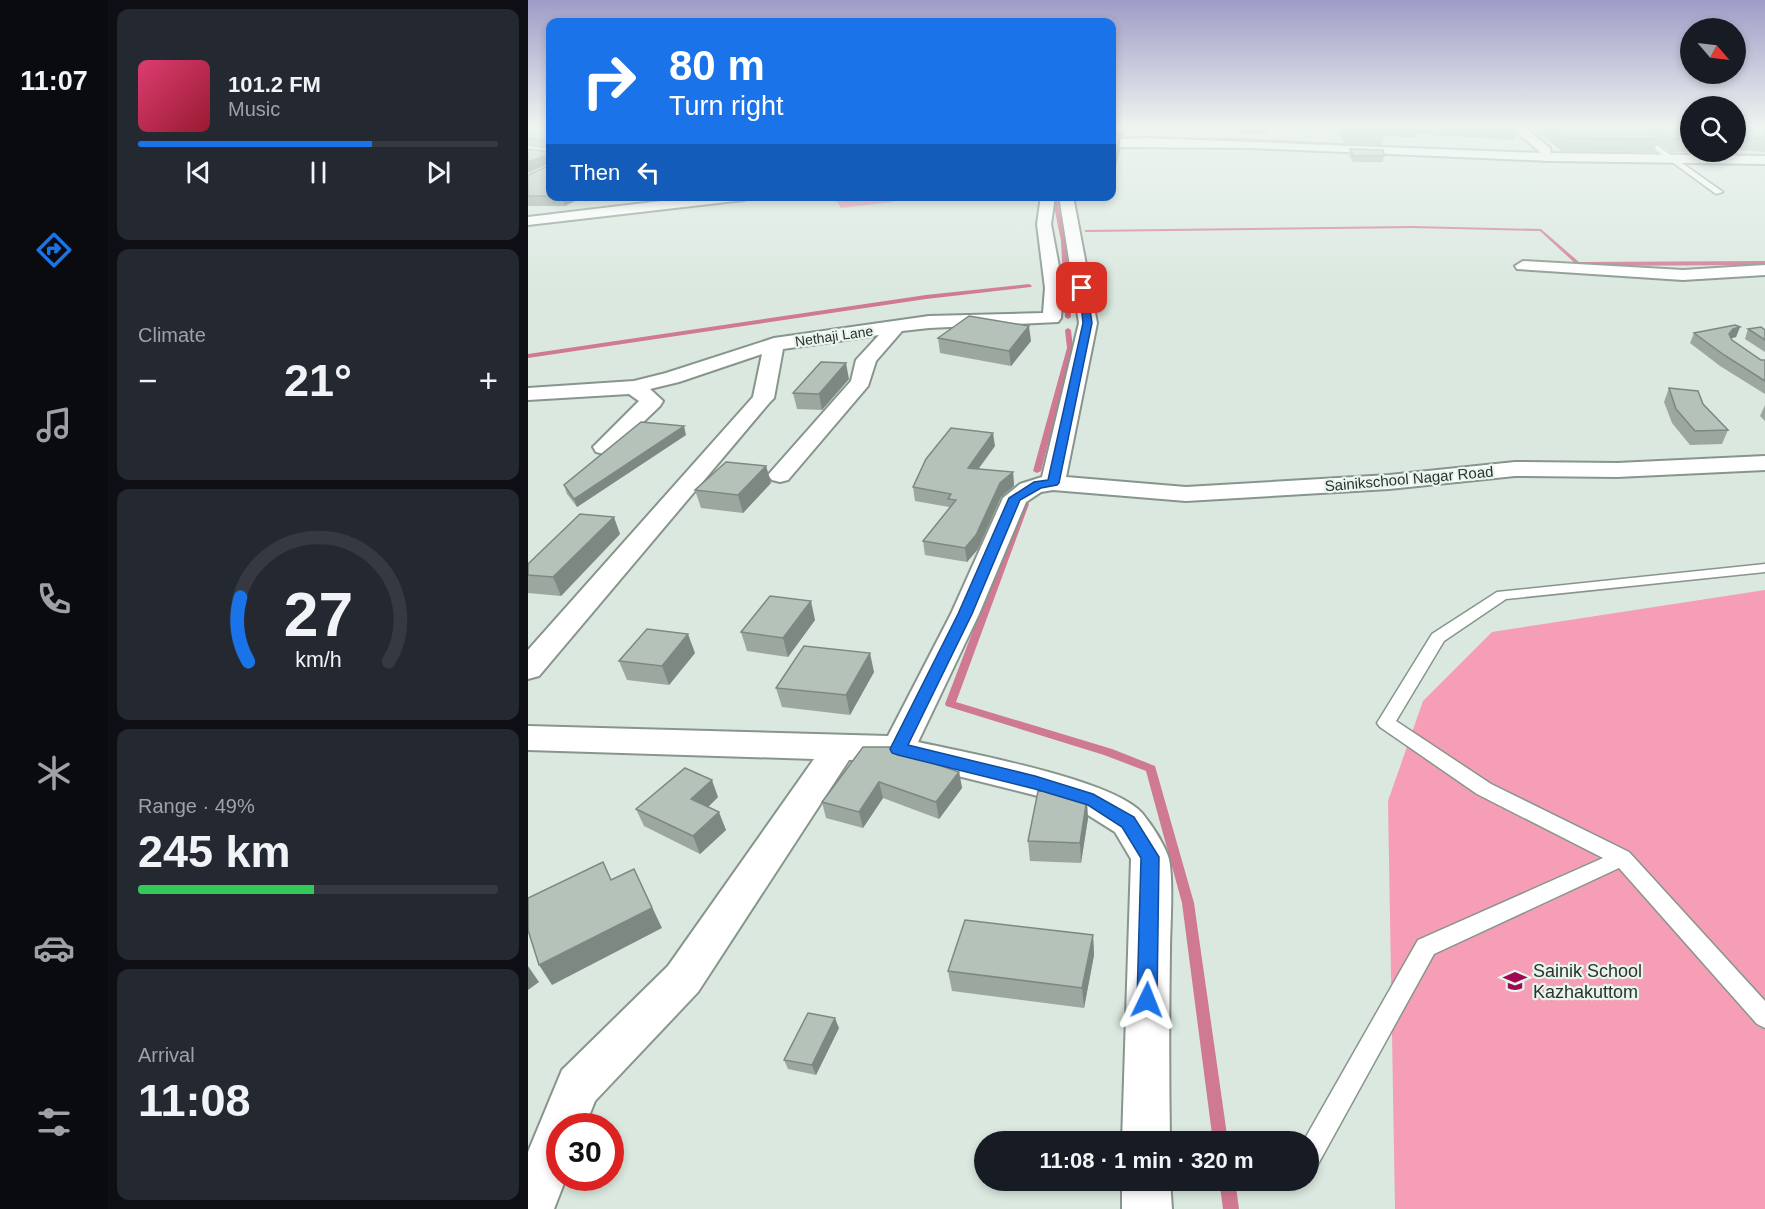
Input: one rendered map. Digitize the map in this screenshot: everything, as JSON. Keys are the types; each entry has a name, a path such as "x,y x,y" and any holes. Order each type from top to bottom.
{"street":[{"path":"528,221 695,201"},
{"name":"Nethaji Lane","path":"528,394 634,387 672,378 774,344 929,322 1052,318 1054,288 1044,224 1047,201"},
{"path":"898,749 965,614 1015,498 1038,484 1053,483 1088,323 1067,201"},
{"path":"1523,266 1683,275 1765,270"},
{"path":"780,475 861,382 866,360 896,327"},
{"path":"528,669 763,398 774,344"},
{"path":"604,447 652,401 634,387"},
{"name":"Sainikschool Nagar Road","path":"1053,483 1186,494 1389,482 1515,469 1617,470 1765,464"},
{"path":"528,738 898,749 1035,782 1093,800 1128,822 1150,857 1146,1131"},
{"path":"567,1113 578,1086 683,979 840,747"},
{"path":"529,1209 546,1167"},
{"path":"1146,1191 1147,1209"}],"lane":[{"path":"1707,183 1719,192"},
{"path":"1765,568 1502,594 1438,638 1386,723 1484,789 1622,858 1765,1017"},
{"path":"1319,1137 1426,947 1622,858"}],"shaded area":[{"path":"837,201 893,202 841,208"},
{"path":"1765,590 1765,1209 1395,1209 1388,801 1423,701 1492,632"}],"building":[{"path":"528,183 546,183 546,196 528,196"},
{"path":"969,316 1029,326 1009,351 938,338"},
{"path":"1735,325 1740,327 1733,329 1729,334 1732,340 1761,360 1765,360 1765,381 1694,333"},
{"path":"1761,327 1765,330 1765,340 1748,329"},
{"path":"821,362 846,363 819,394 793,393"},
{"path":"1669,388 1698,391 1703,404 1728,430 1695,431 1676,409"},
{"path":"641,422 684,426 574,499 564,485"},
{"path":"951,428 993,433 968,468 1013,472 1000,483 976,535 965,548 923,541 956,500 948,499 951,494 913,487 926,459"},
{"path":"726,462 766,466 738,495 695,490"},
{"path":"580,514 614,517 553,577 528,575 528,564"},
{"path":"770,596 811,601 783,638 741,632"},
{"path":"647,629 688,634 662,666 619,661"},
{"path":"804,646 870,653 846,695 776,688"},
{"path":"863,747 902,749 900,752 959,772 936,802 879,782 859,812 822,802"},
{"path":"685,768 712,780 691,799 719,812 693,836 636,809"},
{"path":"1038,791 1079,793 1087,798 1080,843 1028,841"},
{"path":"603,862 611,880 634,869 652,908 539,965 528,930 528,898"},
{"path":"965,920 1093,935 1082,988 948,971"},
{"path":"808,1013 835,1018 812,1065 784,1060"}],"waterway":[{"path":"1055,201 1064,241 1068,317"},
{"path":"1086,231 1412,227 1541,230 1578,264 1765,263"},
{"path":"528,356 926,297 1029,286"},
{"path":"1037,471 1070,348 1068,330"},
{"path":"1025,504 950,704 1108,752 1151,769 1188,903 1219,1131"},
{"path":"1229,1191 1231,1209"}],"place":[{"name":"Sainik School Kazhakuttom","path":"1515,981"}],"route":[{"path":"1082,288 1088,323 1053,483 1038,484 1026,489 1015,498 965,614 898,749 1035,782 1093,800 1128,822 1150,857 1147,1000"}]}
